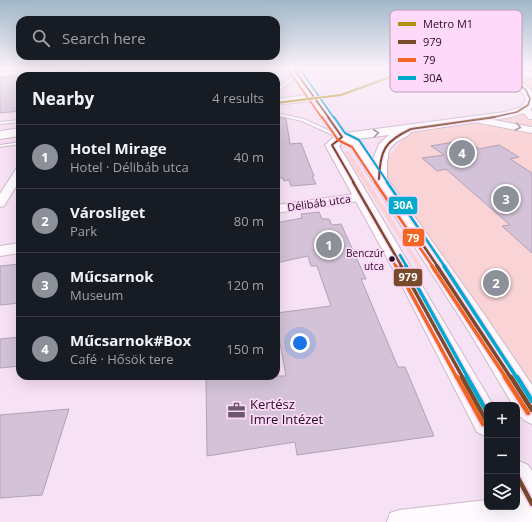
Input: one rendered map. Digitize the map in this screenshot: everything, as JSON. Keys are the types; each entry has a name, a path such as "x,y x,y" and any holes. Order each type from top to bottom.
{"main road":[{"path":"309,92 342,138 355,143 478,325 532,410"},
{"path":"484,417 332,145 342,138 528,113 531,96 528,92"},
{"path":"280,102 313,98"},
{"path":"379,179 379,156 381,150 397,134 411,129"},
{"path":"0,135 16,133"},
{"path":"520,482 532,504"}],"street":[{"path":"477,120 532,130"},
{"path":"0,203 16,177"},
{"name":"Délibáb utca","path":"280,208 362,197"},
{"path":"0,251 16,249"},
{"path":"399,522 489,512 532,512"}],"lane":[{"path":"280,115 303,120 342,138"},
{"path":"0,123 16,121"},
{"path":"0,146 16,144"}],"shaded area":[{"path":"522,92 532,92 532,385 388,180 387,159 411,129 507,115 530,103"},
{"path":"349,151 424,270 420,271 344,152"}],"building":[{"path":"0,92 16,92 16,111 0,113"},
{"path":"280,118 286,119 290,144 301,143 316,184 291,186 289,180 284,181 283,178 280,178"},
{"path":"465,140 479,149 499,145 519,157 510,159 532,173 532,253 502,226 510,225 446,169 437,171 422,158 444,155 431,146"},
{"path":"319,212 322,219 329,219 332,225 341,224 366,279 361,279 398,367 405,367 434,436 297,455 295,442 207,456 206,380 280,380 280,376 286,376 280,343 280,312 331,306 317,266 311,266 308,256 280,262 280,222 302,218 301,214"},
{"path":"16,264 16,303 0,305 0,266"},
{"path":"16,337 16,366 0,368 0,339"},
{"path":"69,409 42,495 0,498 0,415"}],"metro line":[{"name":"M1","path":"280,103 341,95 348,92"}],"transit line":[{"name":"79","path":"304,92 338,140 352,147 474,328 528,413"},
{"name":"979","path":"310,92 342,137"},
{"name":"30A","path":"316,92 345,133 359,140 482,322 532,401"},
{"name":"979","path":"379,179 380,160 384,147 402,133 411,129 471,121 517,112 525,108 530,102 530,97 527,92"},
{"name":"979","path":"342,137 332,145 406,274 484,417"},
{"name":"979","path":"421,242 478,325 532,410"},
{"name":"30A","path":"400,255 484,407"},
{"name":"79","path":"392,259 483,424"},
{"name":"979","path":"520,482 532,504"}],"place":[{"name":"Műcsarnok#Box","path":"462,153"},
{"name":"Műcsarnok","path":"506,199"},
{"name":"Hotel Mirage","path":"329,245"},
{"name":"Benczúr utca","path":"392,259"},
{"name":"Városliget","path":"496,283"},
{"name":"Kertész Imre Intézet","path":"237,411"}]}
